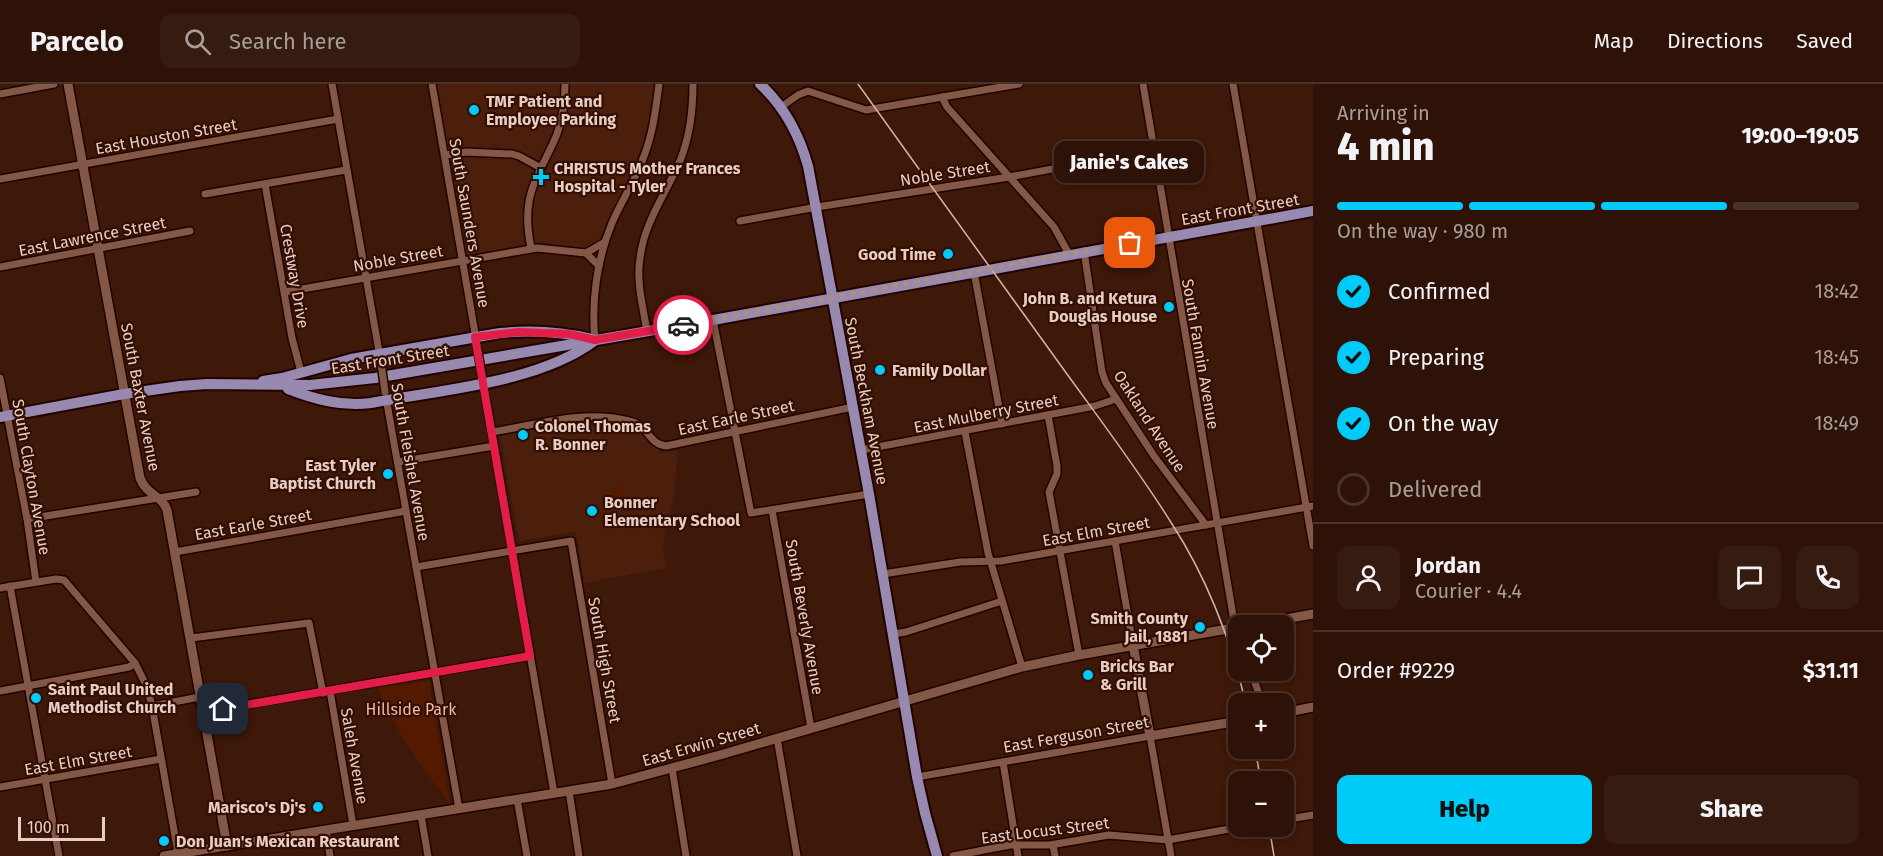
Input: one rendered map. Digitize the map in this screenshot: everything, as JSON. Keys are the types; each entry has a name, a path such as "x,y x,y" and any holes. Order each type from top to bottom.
{"main road":[{"name":"South Baxter Avenue","path":"68,84 140,478 145,489 160,499 166,507 227,846"},
{"name":"South Beckham Avenue","path":"760,84 781,107 793,126 808,166 869,494 917,777 924,813 937,856"},
{"name":"East Front Street","path":"4,416 187,385 310,386 359,381 712,320 1313,211"},
{"path":"237,385 282,378 337,362 380,358 519,332 569,334 595,340"},
{"path":"281,386 308,397 345,404 363,404 386,396 483,379 522,375 566,358 595,340"},
{"path":"1294,617 1313,614"},
{"name":"East Erwin Street","path":"164,856 203,853 227,846 612,784 1022,667 1228,629"},
{"path":"1133,645 1150,736"},
{"path":"1294,711 1313,707"},
{"name":"East Ferguson Street","path":"1150,736 1228,723"}],"street":[{"path":"0,94 54,84"},
{"name":"South Fleishel Avenue","path":"332,84 459,809"},
{"name":"South Saunders Avenue","path":"432,84 554,793"},
{"path":"531,248 527,224 530,195 559,127 565,84"},
{"path":"595,340 599,266 605,242 645,153 655,114 659,84"},
{"path":"647,331 639,285 640,258 650,223 684,149 692,114 693,84"},
{"path":"781,107 807,87 866,110 1019,84"},
{"name":"South Fannin Avenue","path":"1143,84 1216,523 1235,615"},
{"path":"1233,84 1309,506 1313,546"},
{"path":"942,98 947,107 1054,227 1069,254"},
{"name":"East Houston Street","path":"0,179 338,120"},
{"name":"Noble Street","path":"740,221 1010,177 1154,150"},
{"path":"445,155 466,152 512,154 541,168"},
{"path":"205,194 346,170"},
{"name":"Crestway Drive","path":"265,184 292,338 301,372"},
{"name":"East Lawrence Street","path":"0,267 190,231"},
{"path":"599,266 586,253 605,242"},
{"name":"Noble Street","path":"285,292 531,248 586,253"},
{"name":"Oakland Avenue","path":"1084,252 1102,372 1107,386 1154,456 1206,525"},
{"path":"974,272 1002,424"},
{"path":"712,320 751,513 869,494"},
{"name":"South Clayton Avenue","path":"0,378 4,416 27,519 36,582"},
{"name":"East Mulberry Street","path":"861,450 1099,406 1116,399"},
{"name":"East Earle Street","path":"492,432 596,416 614,417 638,423 644,427 655,442 666,446 853,407"},
{"path":"1048,415 1057,466 1057,474 1049,492 1079,655"},
{"path":"965,432 991,562 1022,667"},
{"path":"398,462 494,446"},
{"path":"27,519 195,492"},
{"name":"East Elm Street","path":"883,574 960,562 991,562 1309,506"},
{"name":"South Beverly Avenue","path":"772,510 811,728"},
{"name":"East Earle Street","path":"175,552 406,511"},
{"name":"South High Street","path":"512,551 571,541 612,784"},
{"path":"1114,541 1133,645"},
{"path":"416,567 512,551"},
{"path":"0,588 56,579 64,580 135,663 147,687 152,706 178,854"},
{"path":"10,586 60,856"},
{"path":"893,634 906,632 1002,601"},
{"name":"Saleh Avenue","path":"190,638 309,623 326,692 353,825"},
{"path":"203,712 530,656"},
{"path":"0,691 129,667 135,663"},
{"path":"152,706 200,697"},
{"path":"1150,736 1171,856"},
{"name":"East Ferguson Street","path":"917,777 1150,736"},
{"path":"777,738 797,856"},
{"name":"East Elm Street","path":"0,788 161,759"},
{"path":"1003,762 1018,856"},
{"path":"672,768 686,856"},
{"path":"569,791 579,856"},
{"path":"517,800 527,856"},
{"path":"421,815 428,856"},
{"path":"1294,818 1313,815"},
{"name":"East Locust Street","path":"953,856 1017,845 1053,845 1116,834 1168,840 1228,829"},
{"path":"326,830 330,856"},
{"path":"1053,845 1055,856"}],"shaded area":[{"name":"CHRISTUS Mother Frances Hospital - Tyler","path":"436,84 655,84 651,113 636,164 600,239 592,246 578,249 541,242 465,254"},
{"name":"Bonner Elementary School","path":"600,419 636,427 661,453 677,451 675,490 662,549 667,568 584,583 576,532 519,541 500,436 583,420"}],"green space":[{"path":"623,486 627,505 615,507 611,488"},
{"name":"Hillside Park","path":"429,681 450,804 401,735 378,688"}],"railway":[{"path":"858,84 1144,481 1172,524 1196,566 1217,611 1243,693"},
{"path":"1257,759 1259,771"},
{"path":"1271,837 1274,856"}],"way so far":[{"path":"683,325 1130,243"}],"place":[{"name":"TMF Patient and Employee Parking","path":"474,110"},
{"name":"CHRISTUS Mother Frances Hospital - Tyler","path":"541,177"},
{"name":"Janie's Cakes","path":"1130,243"},
{"name":"Good Time","path":"948,254"},
{"name":"John B. and Ketura Douglas House","path":"1169,307"},
{"name":"Family Dollar","path":"880,370"},
{"name":"Colonel Thomas R. Bonner","path":"523,435"},
{"name":"East Tyler Baptist Church","path":"388,474"},
{"name":"Bonner Elementary School","path":"592,511"},
{"name":"Smith County Jail, 1881","path":"1200,627"},
{"name":"Bricks Bar & Grill","path":"1088,675"},
{"name":"Saint Paul United Methodist Church","path":"36,698"},
{"name":"Marisco's Dj's","path":"318,807"},
{"name":"Don Juan's Mexican Restaurant","path":"164,841"}],"route":[{"path":"223,709 530,656 475,337 519,332 569,334 595,340 683,325"}]}
